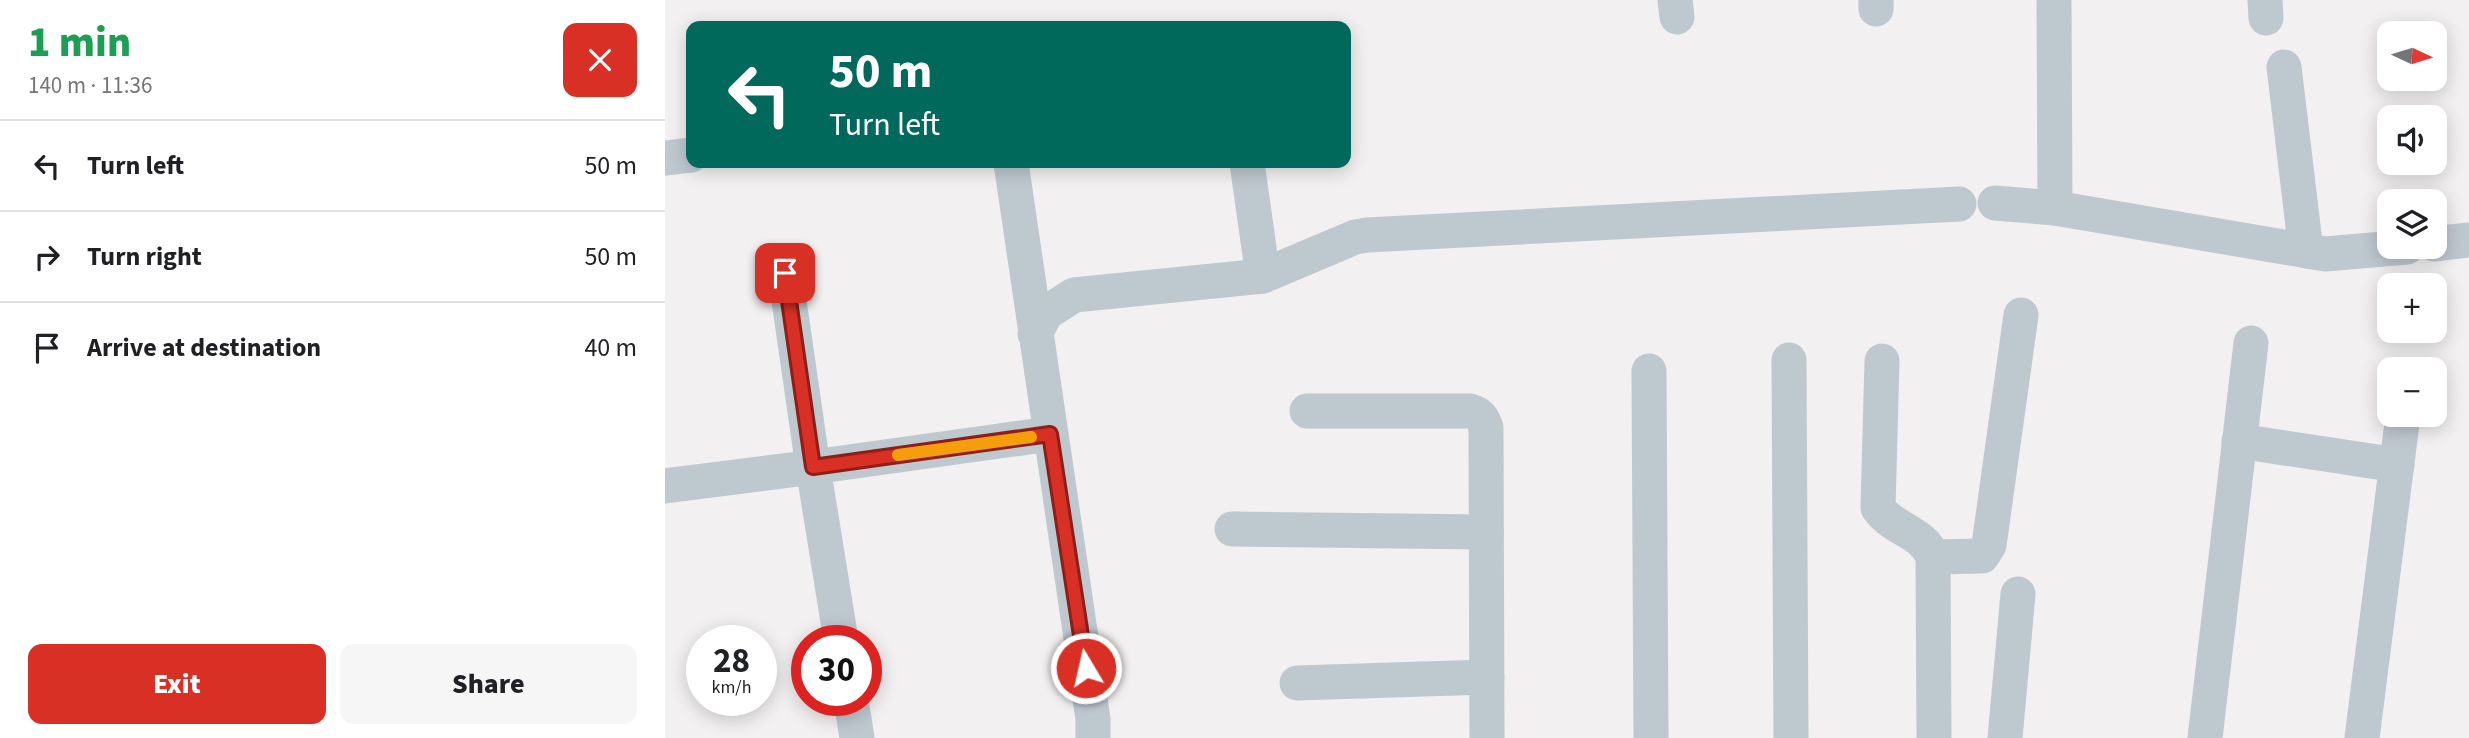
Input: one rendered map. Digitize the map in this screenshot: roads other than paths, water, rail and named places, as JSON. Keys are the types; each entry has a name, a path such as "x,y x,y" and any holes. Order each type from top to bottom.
{"street":[{"path":"2054,0 2055,208"},
{"path":"2284,67 2306,251"},
{"path":"665,158 686,156"},
{"path":"1012,168 1093,719 1093,738"},
{"path":"1248,168 1263,276"},
{"path":"1995,203 2055,208 2306,251 2347,253 2377,250"},
{"path":"1035,334 1046,313 1074,295 1263,276 1355,237 1367,235 1959,204"},
{"path":"2447,243 2469,240"},
{"path":"785,273 839,625"},
{"path":"1933,557 1982,556 1989,545 2021,314"},
{"path":"2205,738 2251,344"},
{"path":"1789,360 1791,738"},
{"path":"1882,361 1878,509 1890,521 1921,540 1929,547 1933,557 1934,738"},
{"path":"1649,371 1651,738"},
{"path":"1307,411 1470,411 1477,413 1484,420 1487,738"},
{"path":"2362,738 2402,427"},
{"path":"665,486 1050,434"},
{"path":"2239,440 2397,465"},
{"path":"1232,529 1486,532"},
{"path":"2005,738 2018,594"},
{"path":"1297,683 1487,677"},
{"path":"854,716 857,738"}]}
